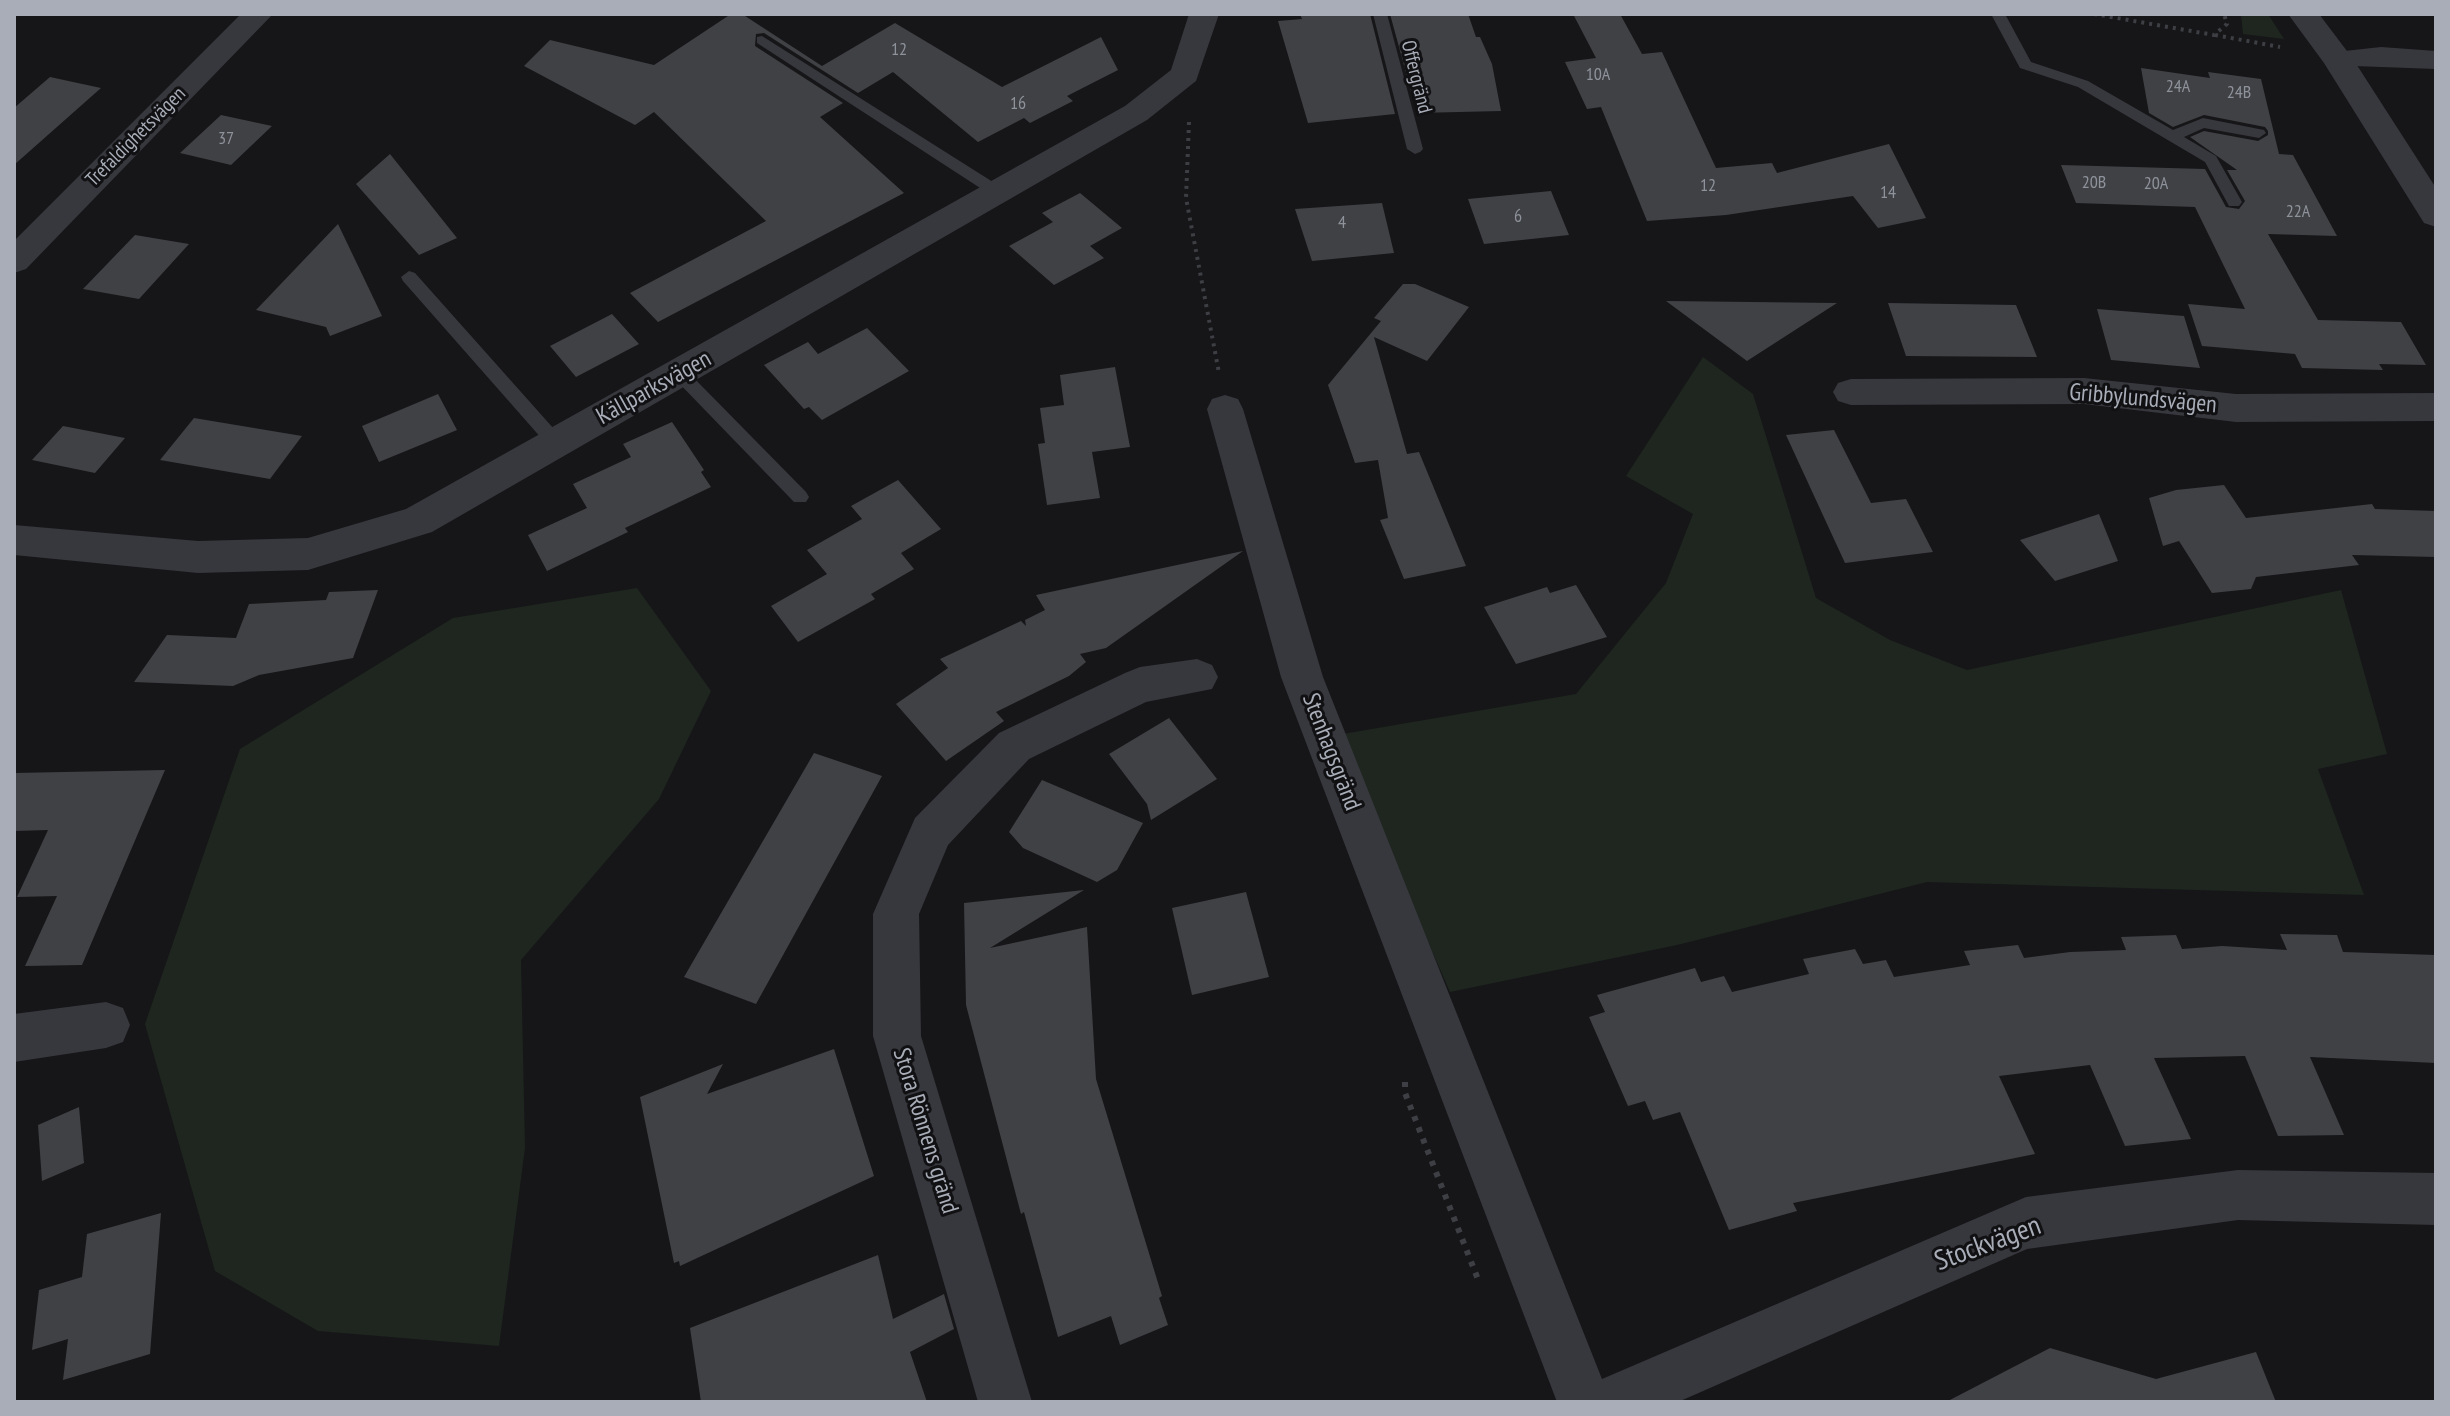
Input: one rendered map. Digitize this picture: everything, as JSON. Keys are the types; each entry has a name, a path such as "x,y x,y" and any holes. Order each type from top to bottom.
{"street":[{"name":"Trefaldighetsvägen","path":"14,261 258,14"},
{"path":"1185,74 1204,14"},
{"path":"2303,14 2337,59 2436,215"},
{"path":"2337,59 2381,56 2436,60"},
{"name":"Källparksvägen","path":"14,540 198,557 308,554 418,521 999,193 1136,113 1185,74"},
{"name":"Gribbylundsvägen","path":"1851,392 2084,391 2236,408 2436,407"},
{"name":"Stenhagsgränd","path":"1225,409 1302,677 1584,1402"},
{"name":"Stora Rönnens gränd","path":"1005,1402 897,1036 896,914 931,832 1014,746 1140,685 1197,677"},
{"path":"14,1038 106,1025"},
{"name":"Stockvägen","path":"1614,1402 2026,1223 2238,1195 2436,1199"}],"lane":[{"name":"Offergränd","path":"1380,14 1415,149"},
{"path":"1998,14 2025,65 2083,84 2211,159 2234,202"},
{"path":"762,40 999,193"},
{"path":"2172,136 2203,123 2259,133"},
{"path":"409,277 556,443"},
{"path":"679,373 800,497"}],"path":[{"path":"2094,14 2289,49"},
{"path":"2214,35 2227,24 2224,14"},
{"path":"1185,74 1189,119 1186,198 1225,409"}],"shaded area":[{"path":"2241,14 2268,14 2284,39 2243,34"},
{"path":"1703,357 1753,394 1816,598 1890,640 1967,670 2341,590 2387,754 2318,769 2364,895 1927,882 1677,945 1450,992 1337,735 1576,694 1666,583 1693,514 1626,476"},
{"path":"637,588 711,691 659,799 521,960 525,1148 499,1346 318,1331 215,1271 145,1024 240,749 453,618"}],"building":[{"path":"731,14 742,14 822,66 895,23 1002,87 1101,37 1118,70 1067,96 1073,101 1030,123 1024,118 978,142 893,72 858,93 764,33 756,34 755,46 843,103 820,117 904,193 658,322 630,293 766,221 654,112 635,125 524,66 550,40 654,65"},
{"path":"1300,14 1370,14 1395,114 1308,123 1278,21 1302,19"},
{"path":"1390,14 1468,14 1476,37 1480,37 1492,64 1501,111 1417,113"},
{"path":"1573,14 1620,14 1642,54 1662,52 1716,168 1772,163 1777,173 1889,144 1926,218 1878,228 1853,196 1726,215 1647,221 1601,107 1587,109 1565,62 1596,58"},
{"path":"2141,68 2210,78 2208,72 2261,79 2279,154 2293,155 2337,236 2268,234 2318,320 2401,322 2426,365 2379,364 2383,370 2302,368 2295,354 2202,346 2188,304 2245,309 2195,207 2076,203 2061,165 2205,169 2226,207 2239,209 2245,201 2227,170 2237,170 2190,137 2204,131 2258,141 2268,135 2268,131 2265,127 2204,115 2173,127 2149,113"},
{"path":"50,77 101,88 14,165 14,108"},
{"path":"221,115 272,126 231,165 180,153"},
{"path":"390,154 457,238 419,255 356,184"},
{"path":"1551,191 1569,235 1484,244 1468,199"},
{"path":"1080,193 1122,228 1090,246 1104,258 1054,285 1009,246 1053,222 1042,213"},
{"path":"1382,203 1394,253 1312,261 1295,209"},
{"path":"338,224 382,316 330,336 326,327 256,310"},
{"path":"135,235 189,244 139,299 83,289"},
{"path":"1403,284 1415,284 1469,307 1427,361 1374,337 1407,454 1419,452 1466,566 1404,579 1380,520 1388,518 1378,460 1355,463 1328,385 1381,321 1374,318"},
{"path":"1666,301 1837,303 1747,361"},
{"path":"1888,303 2016,305 2037,357 1906,356"},
{"path":"2097,309 2184,316 2200,368 2111,360"},
{"path":"612,314 639,344 576,377 550,346"},
{"path":"867,328 909,371 822,420 809,407 804,409 764,365 808,342 818,354"},
{"path":"1115,367 1130,447 1092,452 1100,498 1047,505 1038,444 1045,443 1040,408 1064,405 1060,375"},
{"path":"438,394 457,430 379,462 362,426"},
{"path":"194,418 302,436 270,479 160,460"},
{"path":"672,422 704,470 701,472 711,487 625,528 628,532 547,571 528,535 587,508 573,484 631,457 623,444"},
{"path":"63,426 125,438 95,473 32,460"},
{"path":"1834,430 1871,503 1906,499 1933,552 1845,563 1786,435"},
{"path":"898,480 941,529 901,553 914,569 871,594 875,599 798,642 771,606 827,574 807,550 862,519 851,506"},
{"path":"2224,485 2246,518 2372,504 2375,509 2436,511 2436,557 2352,555 2359,565 2256,577 2251,589 2212,593 2179,541 2163,546 2149,498 2176,490"},
{"path":"2099,514 2118,561 2055,581 2020,540"},
{"path":"1243,551 1106,648 1080,654 1086,662 1069,676 996,712 1004,721 946,761 896,704 948,668 940,659 1021,621 1026,626 1025,620 1045,610 1036,595"},
{"path":"1576,585 1607,637 1516,664 1484,607 1547,587 1550,593"},
{"path":"378,590 353,658 259,675 233,686 134,682 167,635 236,638 249,604 326,600 329,592"},
{"path":"1169,718 1217,779 1151,820 1147,804 1109,754"},
{"path":"814,753 882,776 756,1004 684,977"},
{"path":"165,770 82,965 25,966 57,896 17,897 48,830 14,831 14,773"},
{"path":"1042,780 1143,823 1117,870 1097,882 1023,848 1009,832"},
{"path":"1084,890 990,948 1087,927 1096,1079 1168,1325 1120,1345 1111,1316 1058,1337 1024,1212 1021,1214 966,1005 964,903"},
{"path":"1246,892 1269,977 1192,995 1172,908"},
{"path":"2280,934 2337,935 2343,952 2436,955 2436,1063 2310,1057 2344,1135 2278,1136 2245,1056 2154,1058 2191,1139 2125,1146 2090,1065 1999,1076 2035,1154 1793,1203 1797,1211 1729,1230 1680,1112 1653,1120 1645,1101 1628,1106 1589,1017 1605,1012 1597,995 1695,968 1701,982 1724,976 1732,992 1809,974 1803,959 1855,949 1863,964 1886,960 1894,977 1970,965 1964,951 2018,945 2024,958 2126,950 2121,937 2176,935 2182,949 2222,946 2287,950"},
{"path":"834,1049 874,1176 680,1266 679,1261 674,1263 640,1097 723,1064 707,1094"},
{"path":"79,1107 84,1163 42,1181 38,1125"},
{"path":"161,1213 150,1354 63,1380 68,1339 32,1350 39,1290 82,1277 87,1234"},
{"path":"878,1255 893,1319 944,1294 954,1329 910,1352 927,1402 701,1402 690,1328"},
{"path":"2050,1348 2156,1379 2256,1352 2276,1402 1946,1402"}]}
